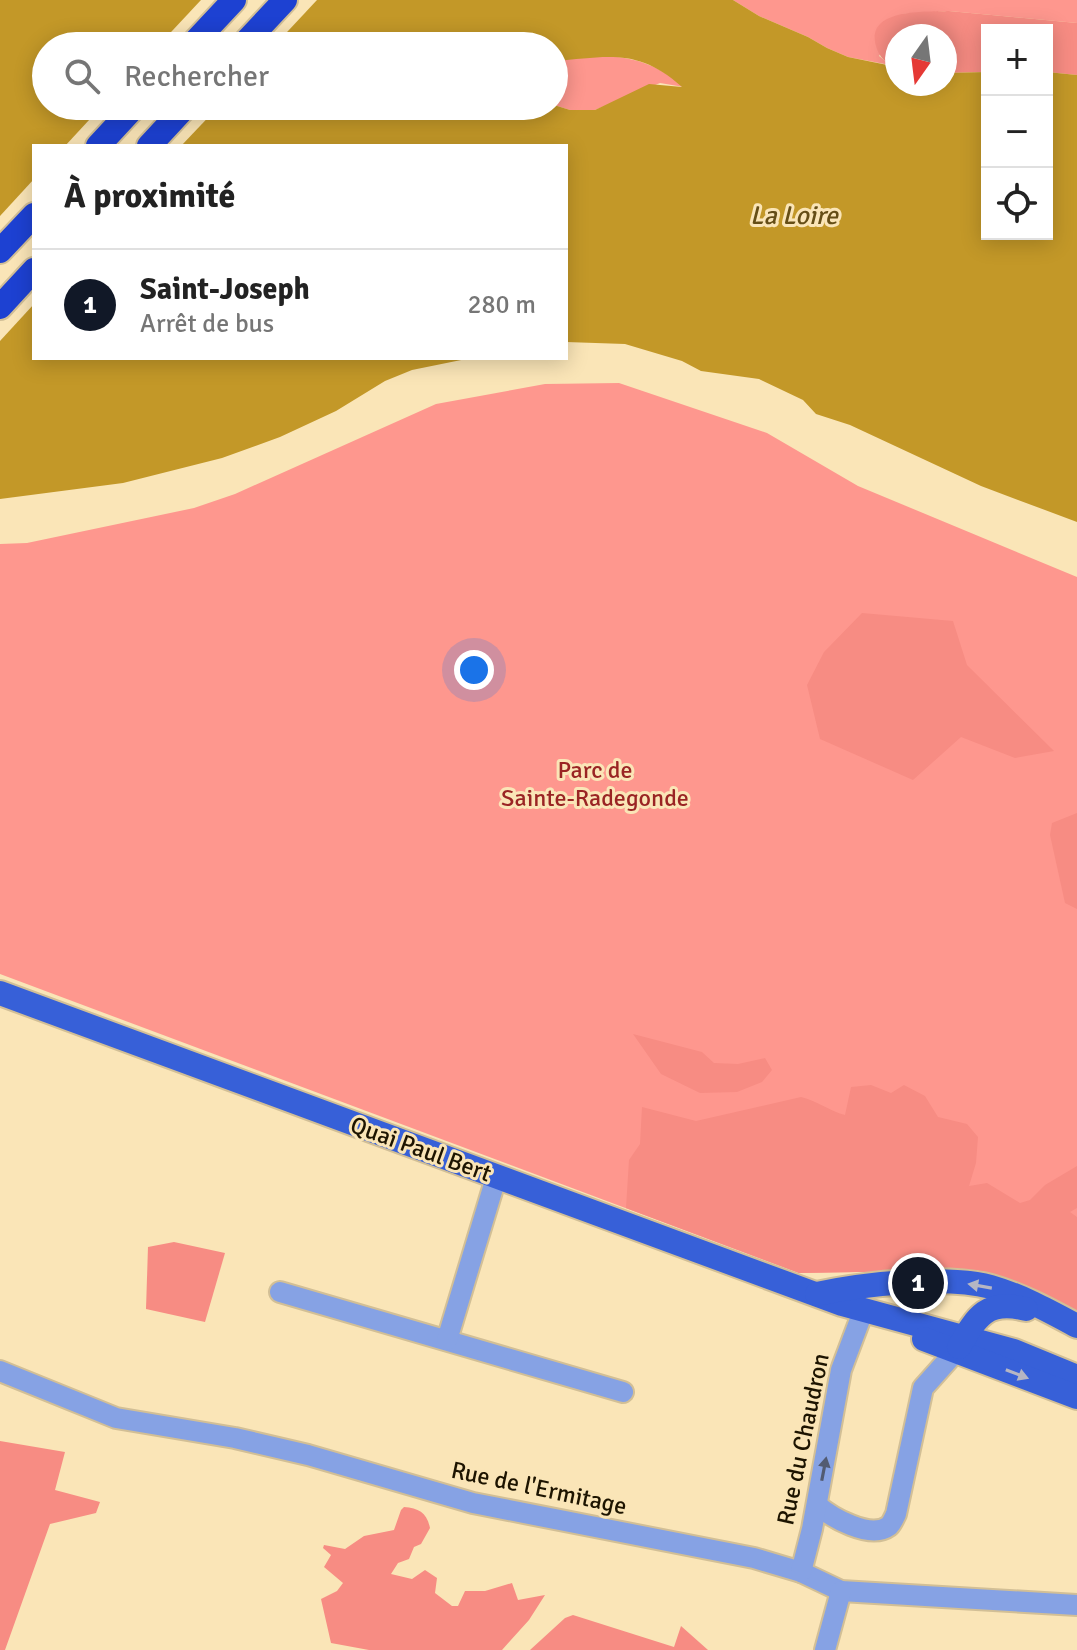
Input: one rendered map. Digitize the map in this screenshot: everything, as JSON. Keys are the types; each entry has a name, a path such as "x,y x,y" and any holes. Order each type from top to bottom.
{"highway":[{"path":"204,32 234,0"},
{"path":"255,32 285,0"},
{"path":"100,144 122,120"},
{"path":"151,144 173,120"},
{"path":"0,251 32,217"},
{"path":"0,307 32,272"}],"main road":[{"name":"Quai Paul Bert","path":"0,993 851,1310 961,1344 1028,1356 1077,1377"},
{"path":"817,1295 880,1285 968,1283 1009,1293 1077,1327"},
{"path":"961,1344 981,1315 991,1307 1004,1305 1023,1308 1077,1327"},
{"name":"Quai Paul Bert","path":"961,1344 1077,1397"}],"street":[{"path":"447,1340 496,1178"},
{"path":"280,1292 623,1392"},
{"name":"Rue du Chaudron","path":"801,1572 817,1505 851,1310"},
{"path":"817,1505 835,1520 860,1528 875,1530 889,1526 896,1514 923,1388 961,1344"},
{"name":"Rue de l'Ermitage","path":"0,1371 116,1418 279,1448 473,1503 754,1558 801,1572 841,1591 1077,1605"},
{"path":"825,1650 841,1591"}],"green space":[{"path":"733,0 1077,0 1077,23 949,11 903,14 897,24 885,24 885,46 879,56 885,64 848,57 759,16"},
{"path":"596,55 621,57 664,72 684,87 660,83 595,110 570,110 568,59"},
{"name":"Parc de Sainte-Radegonde","path":"619,383 767,433 858,486 1077,577 1077,1314 977,1270 799,1273 0,974 0,544 27,543 194,508 235,494 436,404 545,384"}],"shaded area":[{"path":"949,11 1077,23 1077,75 1053,73 1053,24 981,24 981,72 957,73 957,24 885,24 885,61 876,46 875,34 880,25 888,18 913,12"},
{"path":"862,613 953,621 967,665 1054,751 1015,758 961,737 913,780 820,739 807,685 824,652"},
{"path":"1077,813 1077,909 1065,903 1050,835 1052,823"},
{"path":"633,1034 702,1052 714,1063 738,1064 765,1058 772,1070 762,1082 737,1092 700,1093 661,1074"},
{"path":"871,1085 891,1093 904,1085 925,1096 938,1117 967,1124 978,1137 976,1163 969,1186 987,1183 1020,1203 1030,1200 1045,1185 1077,1166 1077,1208 1070,1212 1077,1217 1077,1314 977,1270 799,1273 626,1208 629,1160 640,1144 642,1107 696,1121 801,1097 845,1115 851,1087"},
{"path":"174,1242 225,1253 205,1322 146,1309 148,1247"},
{"path":"0,1441 65,1452 55,1490 100,1502 96,1513 50,1524 5,1650 0,1650"},
{"path":"404,1507 422,1512 430,1528 421,1544 414,1547 409,1559 398,1563 391,1574 412,1579 425,1570 437,1578 435,1593 452,1606 458,1606 465,1591 485,1591 512,1583 518,1600 545,1595 529,1620 502,1650 369,1650 331,1643 321,1599 337,1591 343,1583 324,1567 331,1555 323,1548 324,1545 345,1549 364,1536 394,1530"},
{"path":"573,1615 674,1647 681,1626 708,1650 530,1650 565,1618"}],"water":[{"name":"La Loire","path":"0,0 733,0 759,16 848,57 885,65 885,96 957,96 957,73 981,72 981,240 1053,240 1053,73 1077,75 1077,522 981,486 850,425 816,414 803,400 759,379 701,371 682,361 625,344 568,342 568,144 32,144 32,360 461,360 412,370 385,381 336,411 280,437 222,458 123,483 0,499"}],"pier":[{"path":"201,0 317,0 287,32 171,32"},
{"path":"89,120 206,120 183,144 67,144"},
{"path":"32,181 32,306 0,341 0,216"}],"place":[{"name":"Saint-Joseph","path":"918,1283"}]}
